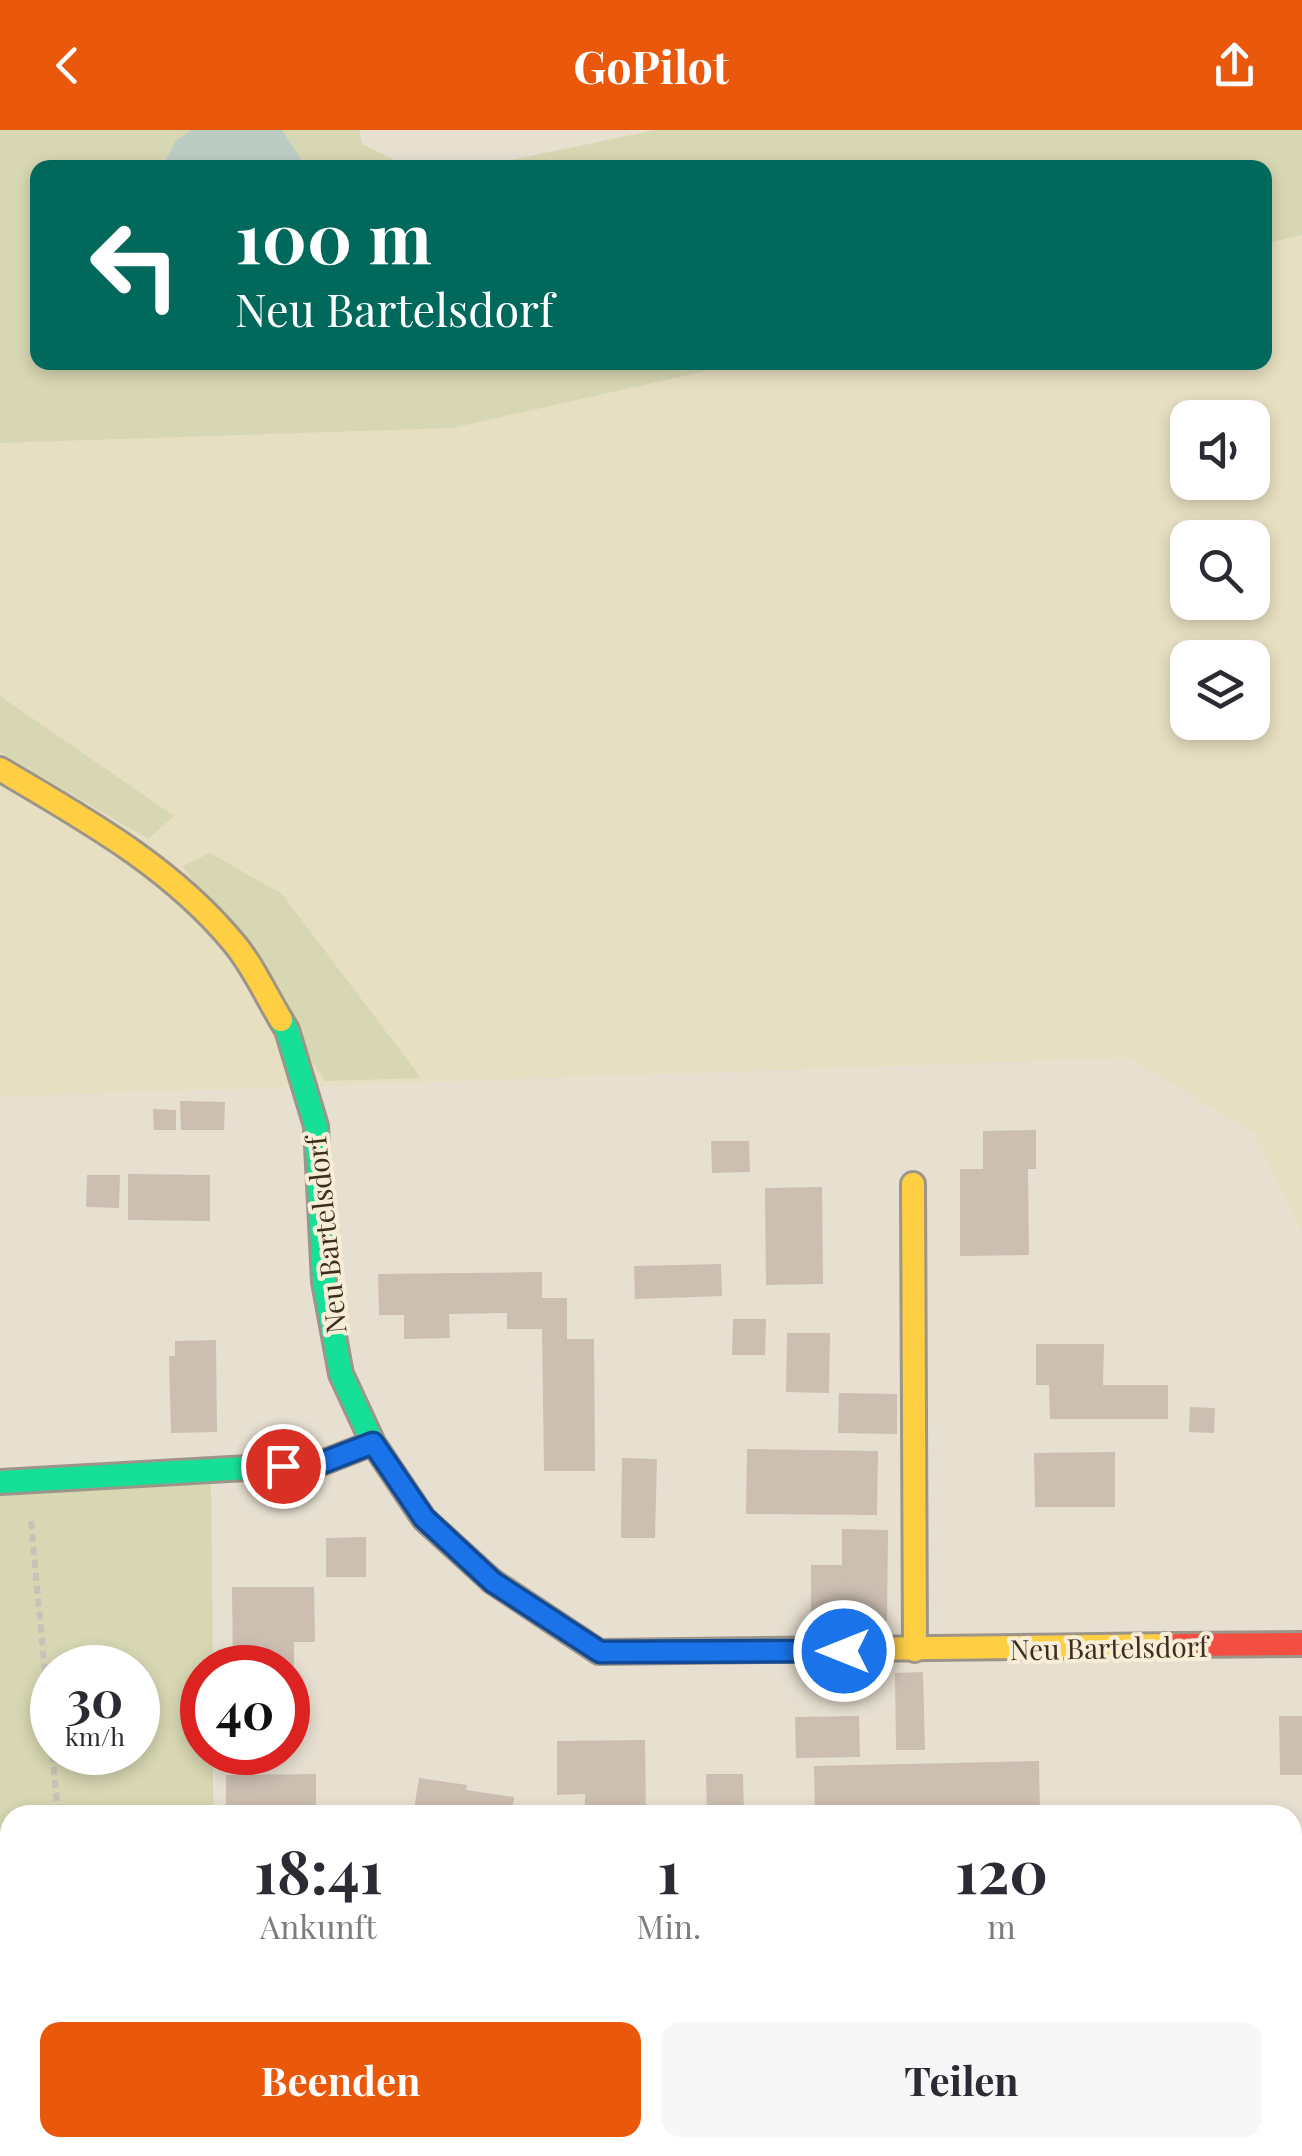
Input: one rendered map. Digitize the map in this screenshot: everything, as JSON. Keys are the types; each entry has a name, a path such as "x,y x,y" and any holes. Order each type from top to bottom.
{"main road":[{"name":"Neu Bartelsdorf","path":"0,769 127,845 182,888 235,944 287,1030 316,1126 324,1282 341,1374 373,1443 424,1518 493,1582 600,1652 1302,1644"},
{"path":"913,1184 915,1650"},
{"path":"0,1482 319,1464 373,1443"}],"path":[{"path":"27,1480 57,1805"}],"shaded area":[{"path":"191,130 282,130 301,160 166,160 175,142"},
{"path":"1302,235 1302,1232 1255,1134 1129,1058 0,1097 0,443 452,428 711,370 1272,370 1272,242"}],"green space":[{"path":"0,130 359,130 362,144 395,160 30,160 30,370 711,370 452,428 0,443"},
{"path":"656,130 1302,130 1302,235 1272,242 1272,160 511,160"},
{"path":"0,696 174,816 148,839 0,752"},
{"path":"210,853 282,894 421,1078 325,1081 183,866"},
{"path":"211,1480 213,1645 180,1645 180,1775 213,1775 213,1805 0,1805 0,1496"}],"building":[{"path":"180,1101 225,1102 224,1130 181,1130"},
{"path":"153,1109 176,1110 176,1130 154,1130"},
{"path":"1036,1130 1036,1169 1028,1169 1029,1255 960,1256 960,1169 983,1169 983,1131"},
{"path":"711,1141 749,1141 750,1172 712,1173"},
{"path":"128,1174 210,1175 210,1221 128,1220"},
{"path":"87,1175 120,1175 119,1208 86,1207"},
{"path":"822,1187 823,1284 766,1285 765,1188"},
{"path":"721,1264 722,1296 635,1299 634,1266"},
{"path":"542,1272 542,1298 567,1298 567,1339 594,1339 595,1471 544,1471 542,1329 507,1329 507,1313 449,1314 450,1338 404,1339 404,1315 379,1315 378,1274"},
{"path":"733,1319 766,1319 765,1355 732,1355"},
{"path":"787,1333 830,1333 829,1393 786,1392"},
{"path":"216,1340 217,1432 171,1433 169,1356 175,1356 175,1341"},
{"path":"1036,1344 1104,1344 1103,1385 1168,1385 1168,1419 1050,1419 1049,1385 1036,1385"},
{"path":"839,1393 897,1394 897,1434 838,1433"},
{"path":"1190,1407 1215,1408 1214,1433 1189,1432"},
{"path":"747,1449 878,1451 877,1515 746,1514"},
{"path":"1115,1452 1115,1507 1035,1507 1034,1453"},
{"path":"622,1458 657,1459 655,1538 621,1538"},
{"path":"842,1529 888,1530 887,1621 811,1620 811,1565 842,1565"},
{"path":"366,1537 366,1577 326,1577 326,1538"},
{"path":"232,1587 314,1587 315,1642 233,1645"},
{"path":"923,1672 925,1750 896,1750 895,1673"},
{"path":"859,1716 860,1757 796,1758 795,1717"},
{"path":"1279,1716 1302,1716 1302,1775 1280,1775"},
{"path":"645,1740 646,1805 585,1805 585,1794 557,1795 557,1741"},
{"path":"1039,1761 1040,1805 815,1805 814,1766"},
{"path":"316,1774 316,1805 226,1805 226,1775"},
{"path":"706,1774 743,1774 744,1805 707,1805"},
{"path":"419,1778 514,1797 513,1805 415,1805"}],"traffic: fast":[{"path":"281,1020 316,1126 324,1282 341,1374 373,1443 424,1519 492,1581"},
{"path":"0,1482 319,1464 373,1443"}],"traffic: slow":[{"path":"0,769 124,845 181,890 240,951 281,1020"},
{"path":"913,1184 915,1650"},
{"path":"492,1581 599,1652 1176,1645"}],"traffic: jam":[{"path":"1176,1645 1302,1644"}],"route":[{"path":"283,1466 319,1464 373,1443 424,1518 493,1582 600,1652 844,1651"}]}
